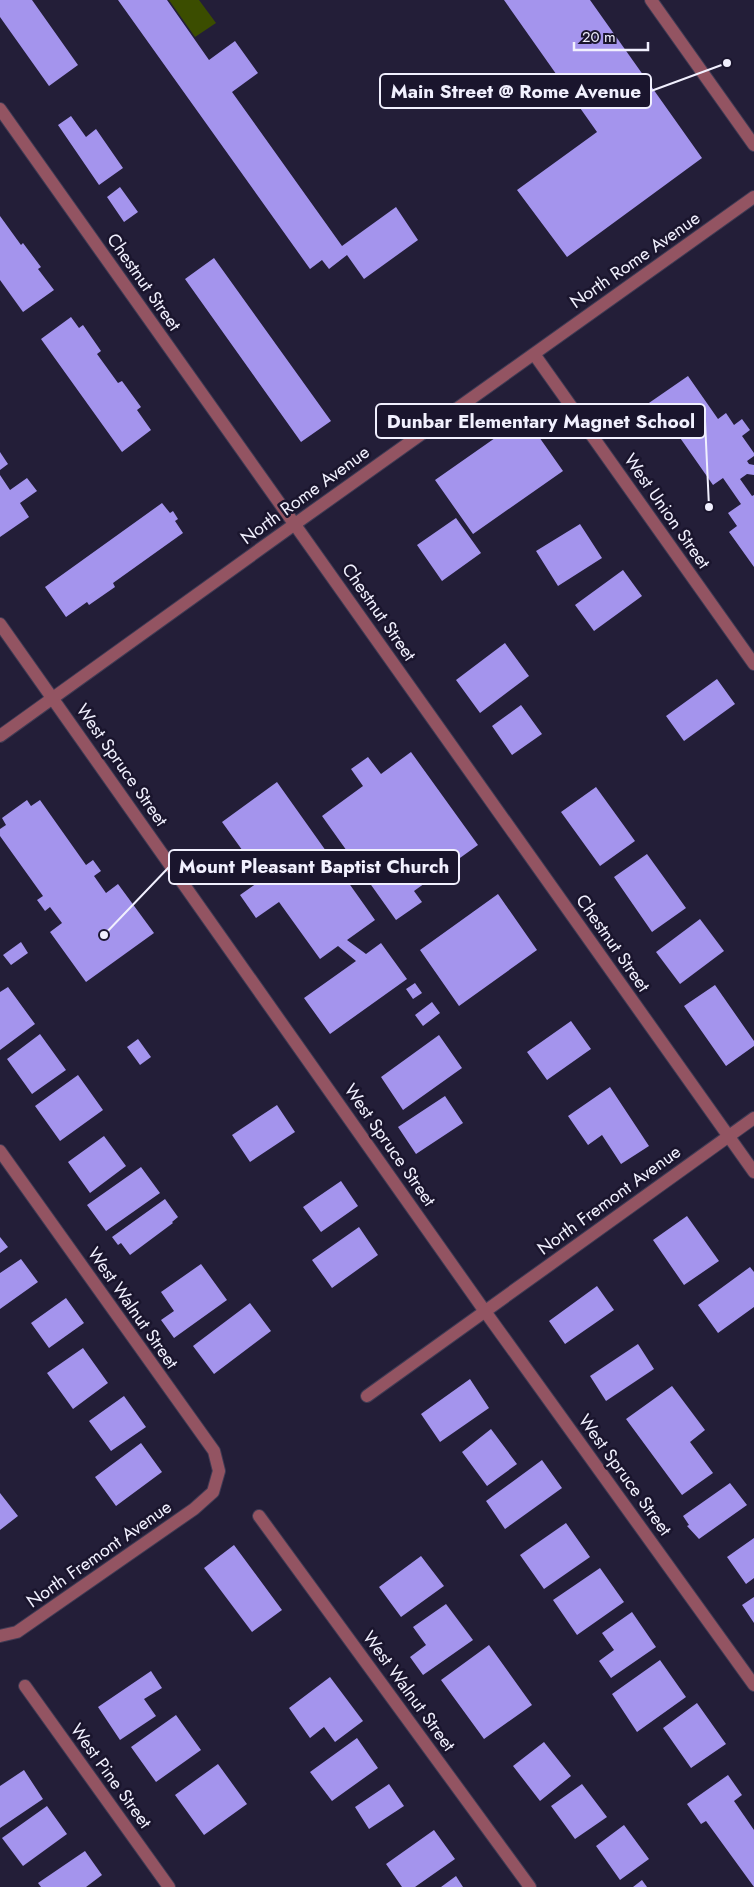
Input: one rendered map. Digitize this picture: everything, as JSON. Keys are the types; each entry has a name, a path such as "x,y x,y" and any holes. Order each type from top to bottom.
{"street":[{"path":"651,0 754,145"},
{"name":"Chestnut Street","path":"0,109 754,1172"},
{"name":"North Rome Avenue","path":"0,736 754,197"},
{"name":"West Union Street","path":"534,354 754,664"},
{"name":"West Spruce Street","path":"0,624 484,1310 754,1685"},
{"name":"North Fremont Avenue","path":"366,1396 754,1118"},
{"name":"West Walnut Street","path":"0,1151 214,1450 219,1471 213,1492"},
{"name":"North Fremont Avenue","path":"0,1636 17,1632 194,1509 213,1492"},
{"name":"West Walnut Street","path":"259,1516 530,1887"},
{"name":"West Pine Street","path":"25,1686 168,1887"}],"green space":[{"path":"169,0 199,0 216,23 195,37"}],"building":[{"path":"0,0 32,0 78,65 49,86 0,17"},
{"path":"118,0 167,0 209,60 235,41 258,73 232,92 342,246 396,207 418,240 364,279 347,255 329,269 322,260 310,269"},
{"path":"504,0 590,0 702,158 567,257 517,190 597,132"},
{"path":"71,116 86,137 96,129 123,168 99,185 58,125"},
{"path":"120,187 138,212 124,222 107,197"},
{"path":"0,216 21,245 23,243 41,267 38,269 54,290 23,312 0,280"},
{"path":"214,258 331,421 301,442 185,279"},
{"path":"71,317 79,328 83,325 101,351 97,354 118,383 122,381 141,407 137,410 151,430 122,452 41,339"},
{"path":"688,376 718,419 726,413 734,425 742,419 750,430 742,436 754,453 754,456 747,461 749,464 754,465 754,475 747,474 740,479 752,496 754,495 754,567 729,532 737,526 728,513 741,504 723,478 713,485 662,412 654,417 646,405"},
{"path":"525,417 563,471 473,534 435,480"},
{"path":"0,452 8,464 0,470"},
{"path":"0,475 10,490 27,478 37,491 20,503 29,517 0,537"},
{"path":"162,503 170,513 173,511 178,519 175,521 183,533 113,583 115,587 89,605 87,602 66,617 45,587"},
{"path":"456,518 481,553 442,581 417,545"},
{"path":"580,524 602,558 558,586 536,551"},
{"path":"623,570 642,596 594,631 575,605"},
{"path":"505,643 529,676 480,713 456,680"},
{"path":"717,679 735,704 684,741 666,716"},
{"path":"521,705 542,734 512,755 492,726"},
{"path":"411,752 478,845 414,891 422,902 396,920 322,816 363,786 351,769 368,757 381,774"},
{"path":"277,782 375,920 347,940 366,954 381,943 407,979 330,1034 304,998 356,961 338,946 320,959 279,902 256,918 240,895 263,879 222,822"},
{"path":"596,787 635,841 600,866 561,812"},
{"path":"27,800 31,806 40,800 86,865 93,860 101,871 94,876 106,893 118,884 154,933 86,982 50,932 62,923 50,907 45,911 37,900 43,896 0,836 0,829 6,825 2,818"},
{"path":"647,854 686,908 652,932 614,877"},
{"path":"498,894 537,950 459,1006 420,950"},
{"path":"700,919 724,951 680,984 656,952"},
{"path":"21,942 28,953 11,965 3,955"},
{"path":"415,983 422,993 413,999 406,989"},
{"path":"715,985 754,1041 754,1046 726,1066 684,1006"},
{"path":"8,987 35,1024 0,1050 0,992"},
{"path":"432,1002 440,1013 423,1026 415,1015"},
{"path":"571,1021 591,1049 547,1080 527,1052"},
{"path":"40,1034 66,1070 32,1094 7,1059"},
{"path":"439,1035 462,1068 403,1110 381,1077"},
{"path":"138,1039 151,1057 140,1065 127,1047"},
{"path":"78,1075 103,1110 60,1141 35,1106"},
{"path":"610,1087 649,1146 621,1164 602,1135 588,1145 568,1116"},
{"path":"445,1096 463,1123 416,1154 398,1127"},
{"path":"277,1105 295,1132 250,1162 232,1135"},
{"path":"104,1136 126,1166 90,1193 68,1162"},
{"path":"141,1167 160,1193 106,1231 87,1205"},
{"path":"341,1181 358,1206 321,1232 303,1207"},
{"path":"165,1199 178,1217 173,1223 130,1255 121,1243 118,1245 112,1237"},
{"path":"687,1216 719,1261 684,1285 653,1240"},
{"path":"359,1227 378,1255 332,1288 312,1260"},
{"path":"0,1237 8,1247 0,1253"},
{"path":"21,1259 38,1282 0,1309 0,1273"},
{"path":"201,1264 227,1300 174,1338 161,1320 174,1311 161,1292"},
{"path":"750,1267 754,1272 754,1307 718,1333 698,1305"},
{"path":"597,1286 614,1310 565,1344 549,1321"},
{"path":"66,1298 84,1323 49,1348 31,1323"},
{"path":"250,1303 271,1331 214,1374 193,1346"},
{"path":"638,1344 654,1369 606,1401 590,1376"},
{"path":"83,1348 108,1383 73,1409 47,1373"},
{"path":"470,1379 489,1408 440,1442 421,1414"},
{"path":"672,1386 705,1430 690,1442 713,1473 682,1495 626,1419"},
{"path":"124,1396 146,1427 111,1451 89,1421"},
{"path":"491,1429 517,1464 487,1486 462,1452"},
{"path":"141,1443 162,1472 116,1506 95,1477"},
{"path":"542,1460 562,1488 505,1529 486,1501"},
{"path":"730,1483 747,1505 699,1539 687,1526 689,1525 683,1516"},
{"path":"0,1493 18,1516 0,1530"},
{"path":"566,1523 590,1557 544,1589 520,1555"},
{"path":"754,1538 754,1578 746,1584 727,1557"},
{"path":"234,1545 282,1610 252,1632 204,1568"},
{"path":"421,1556 444,1586 401,1617 379,1587"},
{"path":"600,1568 624,1602 577,1635 553,1600"},
{"path":"754,1597 754,1623 742,1605"},
{"path":"446,1604 473,1640 423,1675 410,1657 426,1645 413,1627"},
{"path":"632,1612 656,1647 611,1678 599,1661 614,1650 602,1633"},
{"path":"489,1645 532,1705 484,1739 441,1680"},
{"path":"660,1660 686,1697 637,1732 612,1694"},
{"path":"151,1671 162,1688 144,1699 156,1716 120,1740 98,1707"},
{"path":"330,1677 363,1721 335,1742 324,1727 310,1738 289,1708"},
{"path":"697,1703 726,1744 691,1768 663,1728"},
{"path":"176,1715 201,1750 156,1782 131,1747"},
{"path":"357,1738 378,1768 332,1801 310,1772"},
{"path":"544,1742 571,1776 540,1801 513,1766"},
{"path":"218,1764 247,1804 204,1835 175,1795"},
{"path":"24,1770 43,1799 0,1828 0,1786"},
{"path":"728,1775 742,1795 734,1801 754,1830 754,1887 706,1821 701,1824 687,1804"},
{"path":"389,1784 404,1806 369,1829 355,1807"},
{"path":"582,1784 607,1817 575,1839 551,1806"},
{"path":"47,1806 67,1834 23,1866 2,1838"},
{"path":"624,1825 649,1859 620,1880 596,1846"},
{"path":"434,1830 455,1859 415,1887 402,1887 386,1864"},
{"path":"85,1851 102,1875 86,1887 41,1887 38,1883"},
{"path":"456,1876 463,1887 441,1887"},
{"path":"642,1880 647,1887 633,1887"}],"place":[{"name":"Main Street @ Rome Avenue","path":"727,63"},
{"name":"Dunbar Elementary Magnet School","path":"709,507"},
{"name":"Mount Pleasant Baptist Church","path":"104,935"}]}
